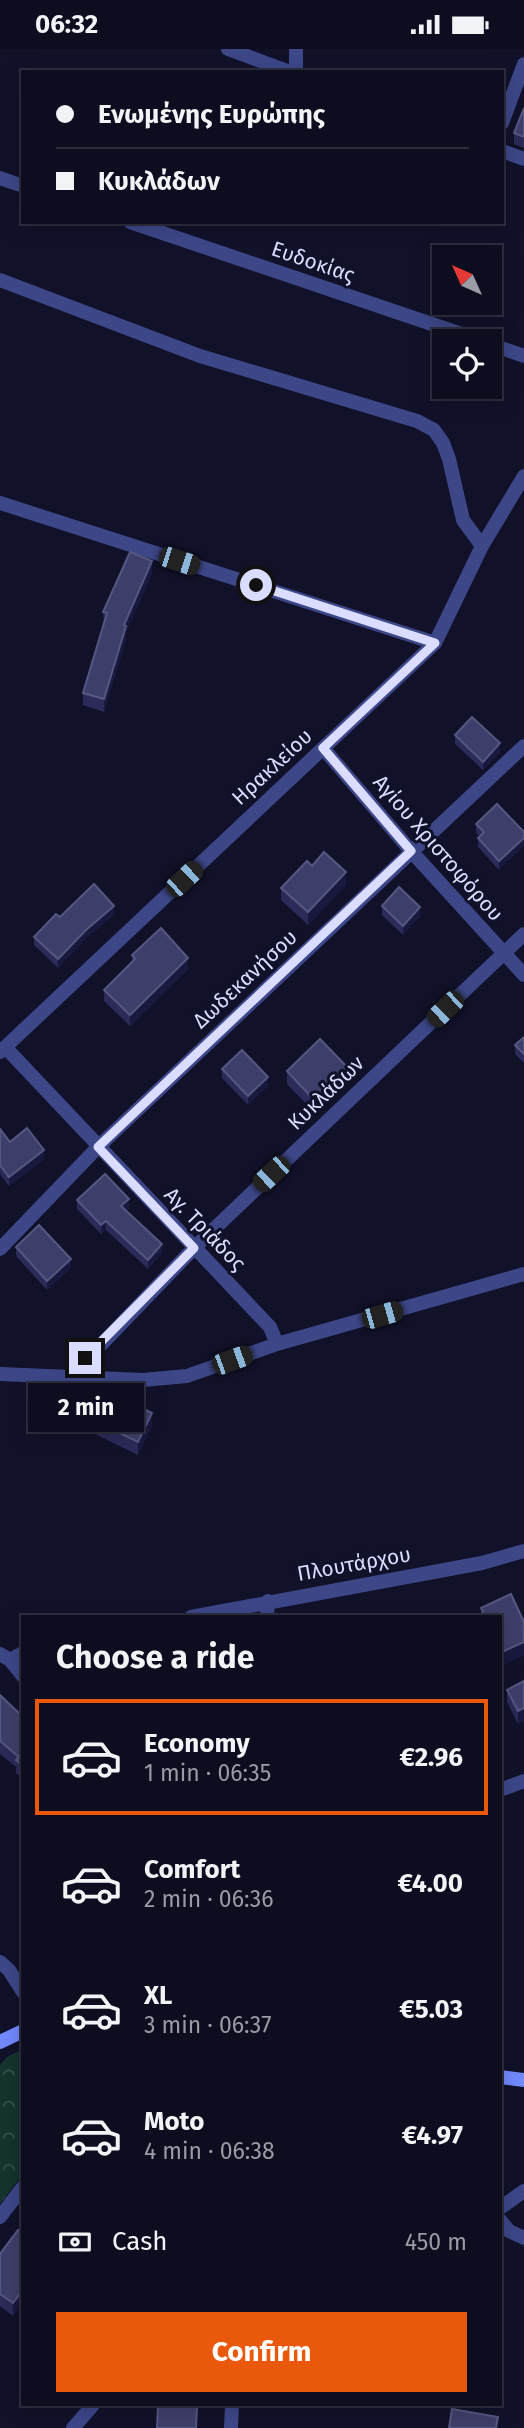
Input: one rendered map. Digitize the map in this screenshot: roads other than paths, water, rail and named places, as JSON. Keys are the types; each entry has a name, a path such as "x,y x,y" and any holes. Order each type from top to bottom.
{"street":[{"path":"228,49 285,70"},
{"path":"296,49 296,70"},
{"path":"504,118 524,64"},
{"path":"504,152 524,159"},
{"path":"0,178 21,185"},
{"name":"Ευδοκίας","path":"136,224 447,329"},
{"path":"0,280 200,356 417,421 434,430 449,459 463,520 482,546"},
{"path":"502,348 524,356"},
{"name":"Ηρακλείου","path":"3,1050 435,643 482,546 524,475"},
{"path":"0,503 435,643"},
{"name":"Δωδεκανήσου","path":"0,1249 98,1147 524,746"},
{"name":"Αγίου Χριστοφόρου","path":"323,748 411,851 524,975"},
{"name":"Κυκλάδων","path":"71,1376 85,1358 194,1248 524,934"},
{"name":"Αγ. Τριάδος","path":"3,1050 270,1327 277,1344"},
{"path":"0,1374 143,1380 187,1376 277,1344 524,1274"},
{"name":"Πλουτάρχου","path":"201,1615 482,1563 524,1551"},
{"path":"267,1615 268,1601"},
{"path":"11,1656 21,1673"},
{"path":"502,1789 524,1781"},
{"path":"0,1962 9,1970 21,1989"},
{"path":"0,2042 21,2032"},
{"path":"502,2077 524,2080"},
{"path":"0,2217 21,2190"},
{"path":"502,2208 524,2191"},
{"path":"502,2222 509,2231 524,2238"},
{"path":"73,2428 92,2406"},
{"path":"231,2428 232,2406"}]}
